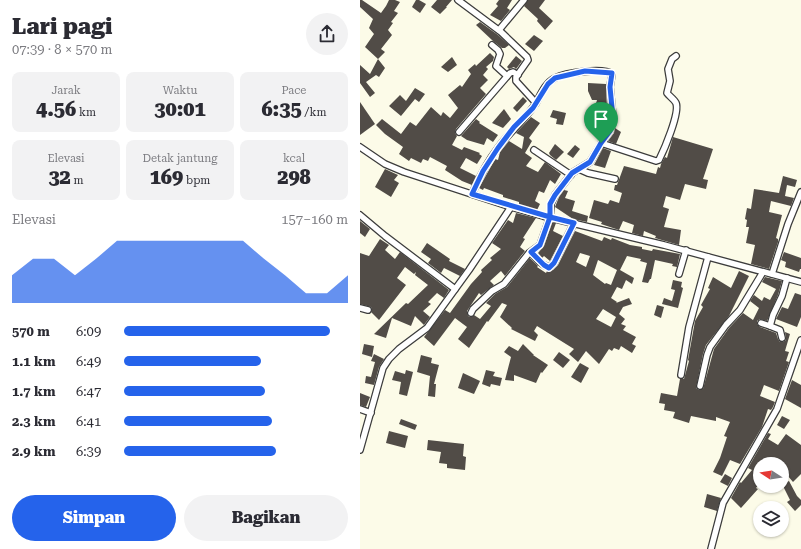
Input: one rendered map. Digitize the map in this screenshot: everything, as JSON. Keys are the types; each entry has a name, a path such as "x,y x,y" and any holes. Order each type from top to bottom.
{"street":[{"path":"458,0 499,30 527,57 528,60 516,81 536,103"},
{"path":"499,30 524,0"},
{"path":"492,45 500,54 496,66 507,76"},
{"path":"601,143 656,161 659,160 671,132 676,107 675,101 667,94 670,81 668,69 672,59 676,56"},
{"path":"471,313 473,309 492,291 504,284 531,252 540,245 550,204 568,173 579,169 590,162 610,131 613,118 610,87 612,73 585,71 555,78 548,84 543,89 533,108 514,127 498,148 483,171 472,194"},
{"path":"459,132 507,76 512,72 518,76"},
{"path":"360,147 385,164 404,172 511,207 686,250 801,282"},
{"path":"534,150 568,173"},
{"path":"579,169 588,173 615,179"},
{"path":"772,274 788,224 801,192"},
{"path":"360,450 372,413 383,368 389,359 427,328 511,207"},
{"path":"360,215 385,236 455,289"},
{"path":"531,252 544,265 550,267 554,263 574,223"},
{"path":"679,274 686,250"},
{"path":"681,375 689,327 708,256"},
{"path":"700,386 710,347 726,325 740,310 763,272"},
{"path":"770,326 773,315 782,296 787,278"},
{"path":"360,308 368,310"},
{"path":"761,323 780,330 782,338"},
{"path":"711,549 723,503 777,409 801,340"},
{"path":"360,409 372,413"}],"building":[{"path":"360,0 381,13 389,0 400,2 394,11 398,13 391,22 393,23 388,30 392,35 381,49 385,52 378,59 365,47 374,34 369,28 373,19 360,7"},
{"path":"416,0 426,4 420,13 412,7"},
{"path":"437,0 452,0 440,14 431,7"},
{"path":"499,0 512,0 507,8 510,10 501,21 490,15 498,6 496,4"},
{"path":"528,0 545,0 539,8 553,21 545,30 537,21 538,19 524,6"},
{"path":"480,22 509,45 502,48 493,41 476,25"},
{"path":"534,35 543,41 534,51 525,44"},
{"path":"490,53 494,57 493,61 486,67 488,69 483,75 488,80 480,88 486,94 456,129 455,133 457,136 452,145 462,150 464,147 480,153 479,154 482,156 477,164 466,158 460,168 476,176 472,185 462,181 445,170 447,166 430,157 428,161 423,159 421,163 411,158 409,161 399,154 403,147 385,134 376,125 382,119 401,134 410,122 416,126 431,107 441,116 443,112 450,118 458,108 448,95 460,85 462,87 471,74 468,70 475,64 476,66"},
{"path":"516,56 522,61 516,69 514,67 509,69 507,67"},
{"path":"452,57 457,65 448,72 441,67"},
{"path":"378,59 385,68 379,77 376,75 366,82 375,93 370,97 360,83 360,65 370,74"},
{"path":"588,83 606,84 607,109 595,107 597,100 592,100 588,91"},
{"path":"415,88 425,94 419,102 415,99 401,116 389,106 400,95 406,101"},
{"path":"523,97 527,101 517,112 513,108"},
{"path":"360,102 375,124 360,135"},
{"path":"504,109 511,119 503,128 492,123"},
{"path":"553,110 566,113 563,125 556,124 557,119 550,117"},
{"path":"531,117 540,123 529,138 532,141 525,153 532,158 526,166 538,172 545,162 561,174 555,184 550,180 544,193 539,191 535,201 540,204 537,210 519,205 519,202 503,197 503,195 484,188 483,190 479,188 495,159 498,160 500,152 509,141 522,149 524,137 516,133"},
{"path":"476,119 480,122 479,123 498,135 493,142 487,138 484,145 467,140 461,136"},
{"path":"615,128 621,132 616,144 608,141 614,133"},
{"path":"673,137 713,149 703,179 708,180 706,189 685,184 680,200 666,196 663,207 669,209 664,227 681,230 679,245 655,238 656,236 644,231 643,236 632,233 634,225 623,221 619,230 589,218 594,200 608,204 610,200 619,203 622,193 614,190 624,166 656,174 658,167 660,168 665,157 667,158"},
{"path":"555,144 564,152 556,160 549,153"},
{"path":"575,145 580,149 573,158 567,154"},
{"path":"603,148 611,151 605,168 594,165"},
{"path":"385,169 398,175 394,180 399,183 391,197 375,187"},
{"path":"783,176 797,180 795,187 787,185 785,196 794,198 791,206 771,201 769,212 782,215 776,238 778,239 778,242 769,269 751,264 755,245 746,243 749,227 746,227 747,220 745,219 747,208 751,209 754,189 779,193"},
{"path":"564,190 568,191 565,198 575,201 572,211 588,216 587,222 573,219 555,207"},
{"path":"516,213 536,218 523,238 525,239 520,247 525,251 505,276 501,271 490,281 494,285 481,295 479,293 467,311 468,316 471,317 474,315 480,319 491,306 486,303 495,294 507,287 530,258 538,266 537,267 546,273 547,271 553,270 558,265 575,231 602,241 604,237 611,240 612,238 630,245 642,247 642,249 652,251 653,249 680,254 677,267 672,266 673,264 655,260 651,279 648,283 642,282 647,263 640,261 641,259 627,256 620,270 634,278 632,284 626,280 622,289 617,287 611,298 617,302 616,303 629,298 632,304 623,307 619,314 625,319 621,324 626,326 623,330 636,337 632,344 636,346 632,353 621,346 619,350 614,348 612,351 609,349 599,364 586,351 578,362 569,354 574,349 537,326 534,331 538,335 535,341 511,329 512,328 500,317 507,305 502,303 488,322 487,321 469,348 458,339 467,327 455,318 434,346 424,337 445,310 450,313 471,284 482,272 481,270 492,260 490,258 501,249 492,243 508,220 513,223","holes":["580,253 590,256 586,267 576,262","598,260 617,270 611,285 605,284 593,275","603,309 616,317 611,327 596,319"]},
{"path":"360,221 370,229 365,237 360,233"},
{"path":"552,223 556,223 553,231 563,236 550,261 544,256 542,258 538,253 544,246"},
{"path":"380,239 389,245 385,250 395,259 400,252 449,290 444,298 437,293 428,302 431,304 423,311 430,317 424,325 415,316 411,326 392,318 386,338 374,334 406,303 408,304 428,285 415,275 416,272 414,274 405,267 397,278 406,285 379,320 371,312 371,307 360,304 360,253 369,256"},
{"path":"427,243 450,259 449,261 465,269 460,276 444,268 441,273 428,263 431,259 421,252"},
{"path":"784,252 801,258 801,269 799,272 785,267 786,262 781,260"},
{"path":"739,271 749,276 729,316 706,345 696,388 699,390 703,389 714,349 729,328 743,313 753,320 759,308 750,301 754,295 762,301 764,297 770,300 776,289 762,282 765,277 782,281 767,321 760,319 757,321 757,324 760,327 776,333 780,342 786,340 785,332 790,334 785,351 789,352 786,361 789,362 779,391 764,385 760,396 775,402 773,407 771,410 768,409 762,427 740,464 730,460 722,476 713,472 720,458 727,437 724,436 730,422 716,417 716,421 691,416 689,423 673,418 675,412 664,410 665,404 659,403 661,393 677,396 680,379 684,379 689,361 695,321 703,307 701,305 710,289 708,288 713,277 731,288"},
{"path":"673,280 682,282 681,287 683,288 678,308 662,304 664,298 672,301 675,290 671,289"},
{"path":"795,293 801,295 801,317 797,327 776,319 782,307 788,309"},
{"path":"657,305 664,307 661,318 654,315"},
{"path":"364,344 374,346 372,357 362,354"},
{"path":"523,344 533,355 548,365 542,373 541,372 536,383 514,375 514,381 505,380 511,357 504,352 509,346 518,351"},
{"path":"559,352 570,360 563,368 553,360"},
{"path":"374,354 384,359 379,367 374,385 365,383 366,376 371,377 375,362 371,361"},
{"path":"421,355 432,358 431,363 439,365 434,384 436,384 435,397 428,396 430,376 417,372"},
{"path":"580,363 589,368 581,383 571,377"},
{"path":"406,370 413,372 407,396 399,394 401,382 392,380 395,371 405,374"},
{"path":"486,370 495,372 493,376 502,378 500,386 491,384 490,387 482,384"},
{"path":"463,373 480,381 474,394 458,388"},
{"path":"792,380 801,385 801,408 785,399"},
{"path":"360,393 370,397 366,407 360,405"},
{"path":"782,416 790,420 784,429 777,425"},
{"path":"401,419 417,425 415,430 399,424"},
{"path":"389,431 408,436 405,448 386,443"},
{"path":"768,433 771,434 768,439 778,445 786,434 801,445 801,474 793,482 789,477 789,457 754,457"},
{"path":"428,440 464,444 463,456 466,457 465,470 447,468 447,464 439,463 441,452 427,450"},
{"path":"753,459 753,493 754,493 741,508 731,498 740,482 741,483 752,470 748,468"},
{"path":"725,474 732,478 728,486 720,482"},
{"path":"789,481 797,496 801,500 801,505 795,511 789,504 788,501 790,500 786,493 789,493"},
{"path":"707,494 721,498 717,511 704,507"}],"route":[{"path":"601,143 590,162 572,173 550,204 550,217 574,223 554,263 549,268 531,252 540,245 550,217 511,207 472,194 483,171 498,148 514,127 533,108 543,89 555,78 585,71 612,73 610,87 613,118 610,131 601,143"}]}
